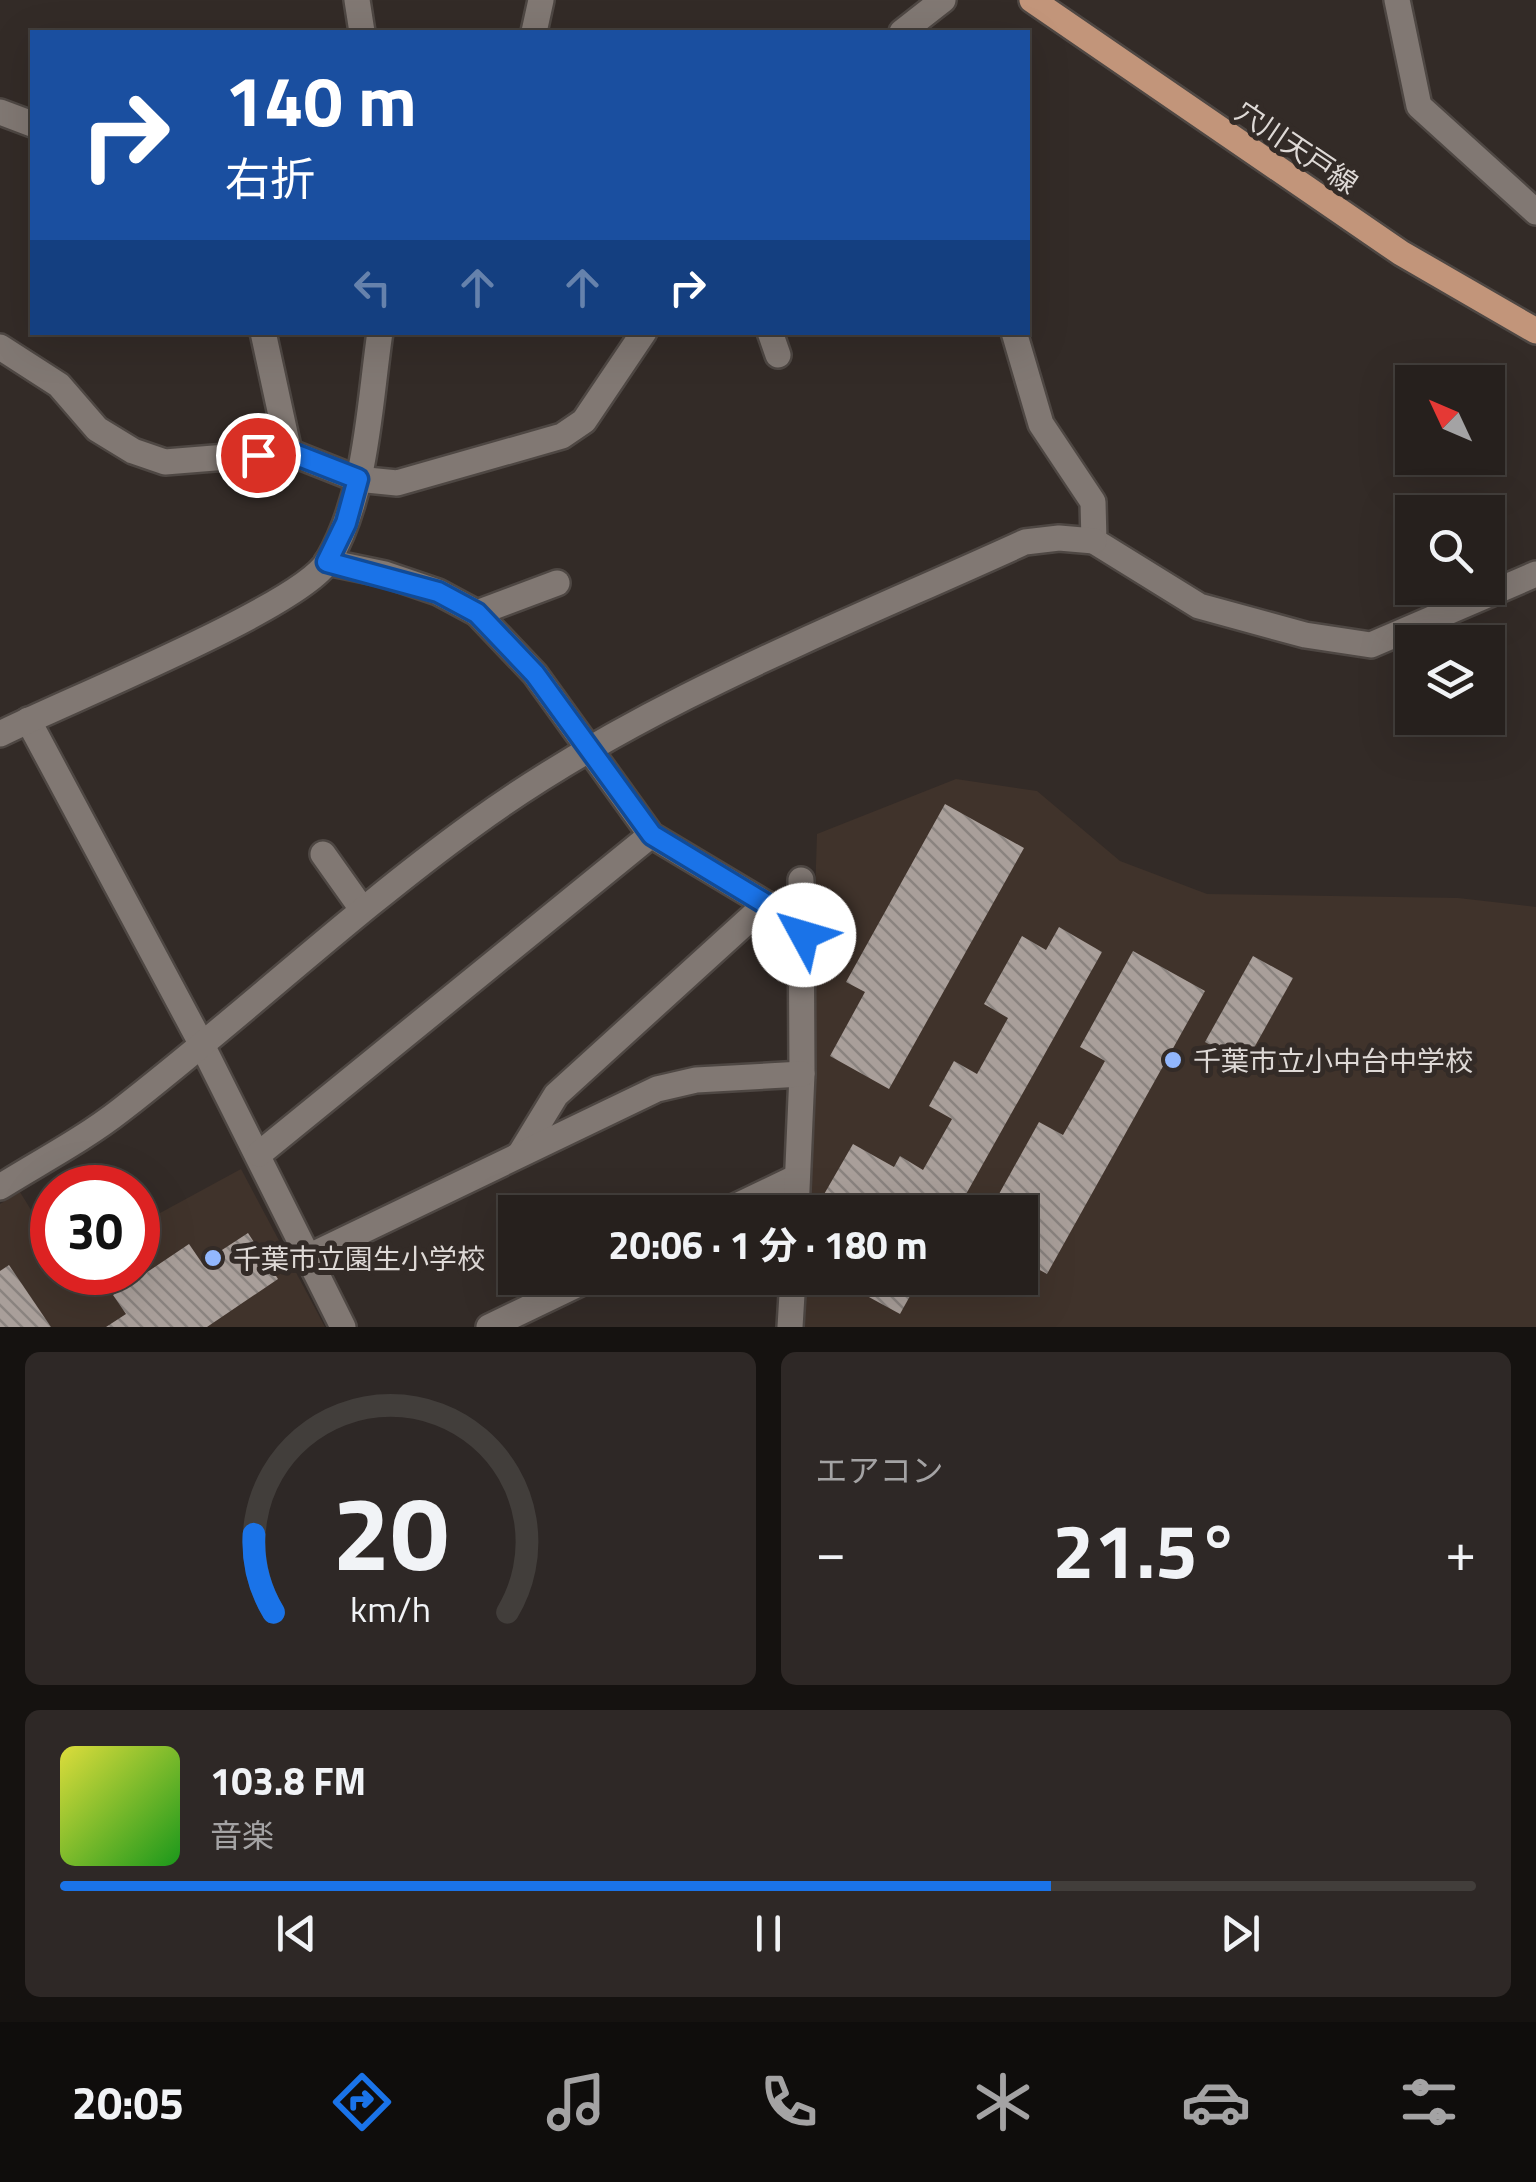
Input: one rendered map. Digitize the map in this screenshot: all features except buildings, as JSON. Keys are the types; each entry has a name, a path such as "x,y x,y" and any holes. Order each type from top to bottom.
{"main road":[{"name":"穴川天戸線","path":"1032,0 1401,253 1536,331"}],"street":[{"path":"358,0 362,30"},
{"path":"534,30 541,0"},
{"path":"905,30 943,0"},
{"path":"1396,0 1419,106 1536,212"},
{"path":"0,112 30,123"},
{"path":"264,335 289,452"},
{"path":"0,734 237,622 316,578 346,523 358,479 380,335"},
{"path":"0,347 59,385 97,429 133,451 165,462 289,452 358,479 396,483 562,436 584,421 642,335"},
{"path":"1015,335 1041,424 1093,502 1094,541"},
{"path":"0,1188 119,1112 362,909 476,822 589,751 718,683 1025,542 1059,538 1094,541 1199,606 1305,635 1370,645 1536,574"},
{"path":"327,562 438,592 477,613 535,674 652,835 766,904 804,935"},
{"path":"477,613 557,583"},
{"path":"28,720 201,1042 344,1327"},
{"path":"259,1154 652,835"},
{"path":"324,854 362,909"},
{"path":"796,1195 804,935 800,880"},
{"path":"520,1154 556,1094 766,904"},
{"path":"308,1257 657,1090 696,1080 802,1074"},
{"path":"759,1195 797,1177"},
{"path":"490,1327 556,1295"},
{"path":"789,1326 792,1295"}],"shaded area":[{"name":"千葉市立小中台中学校","path":"956,779 1037,791 1120,861 1207,894 1458,898 1536,907 1536,1327 802,1327 803,1295 1038,1295 1038,1195 806,1195 817,834"},
{"name":"千葉市立園生小学校","path":"241,1169 325,1327 0,1327 0,1204 20,1192 30,1208 30,1295 160,1295 160,1213"}],"place":[{"name":"千葉市立小中台中学校","path":"1173,1060"},
{"name":"千葉市立園生小学校","path":"213,1258"}],"route":[{"path":"258,455 289,452 358,479 346,523 327,562 385,574 438,592 477,613 535,674 652,835 766,904 804,935"}]}
